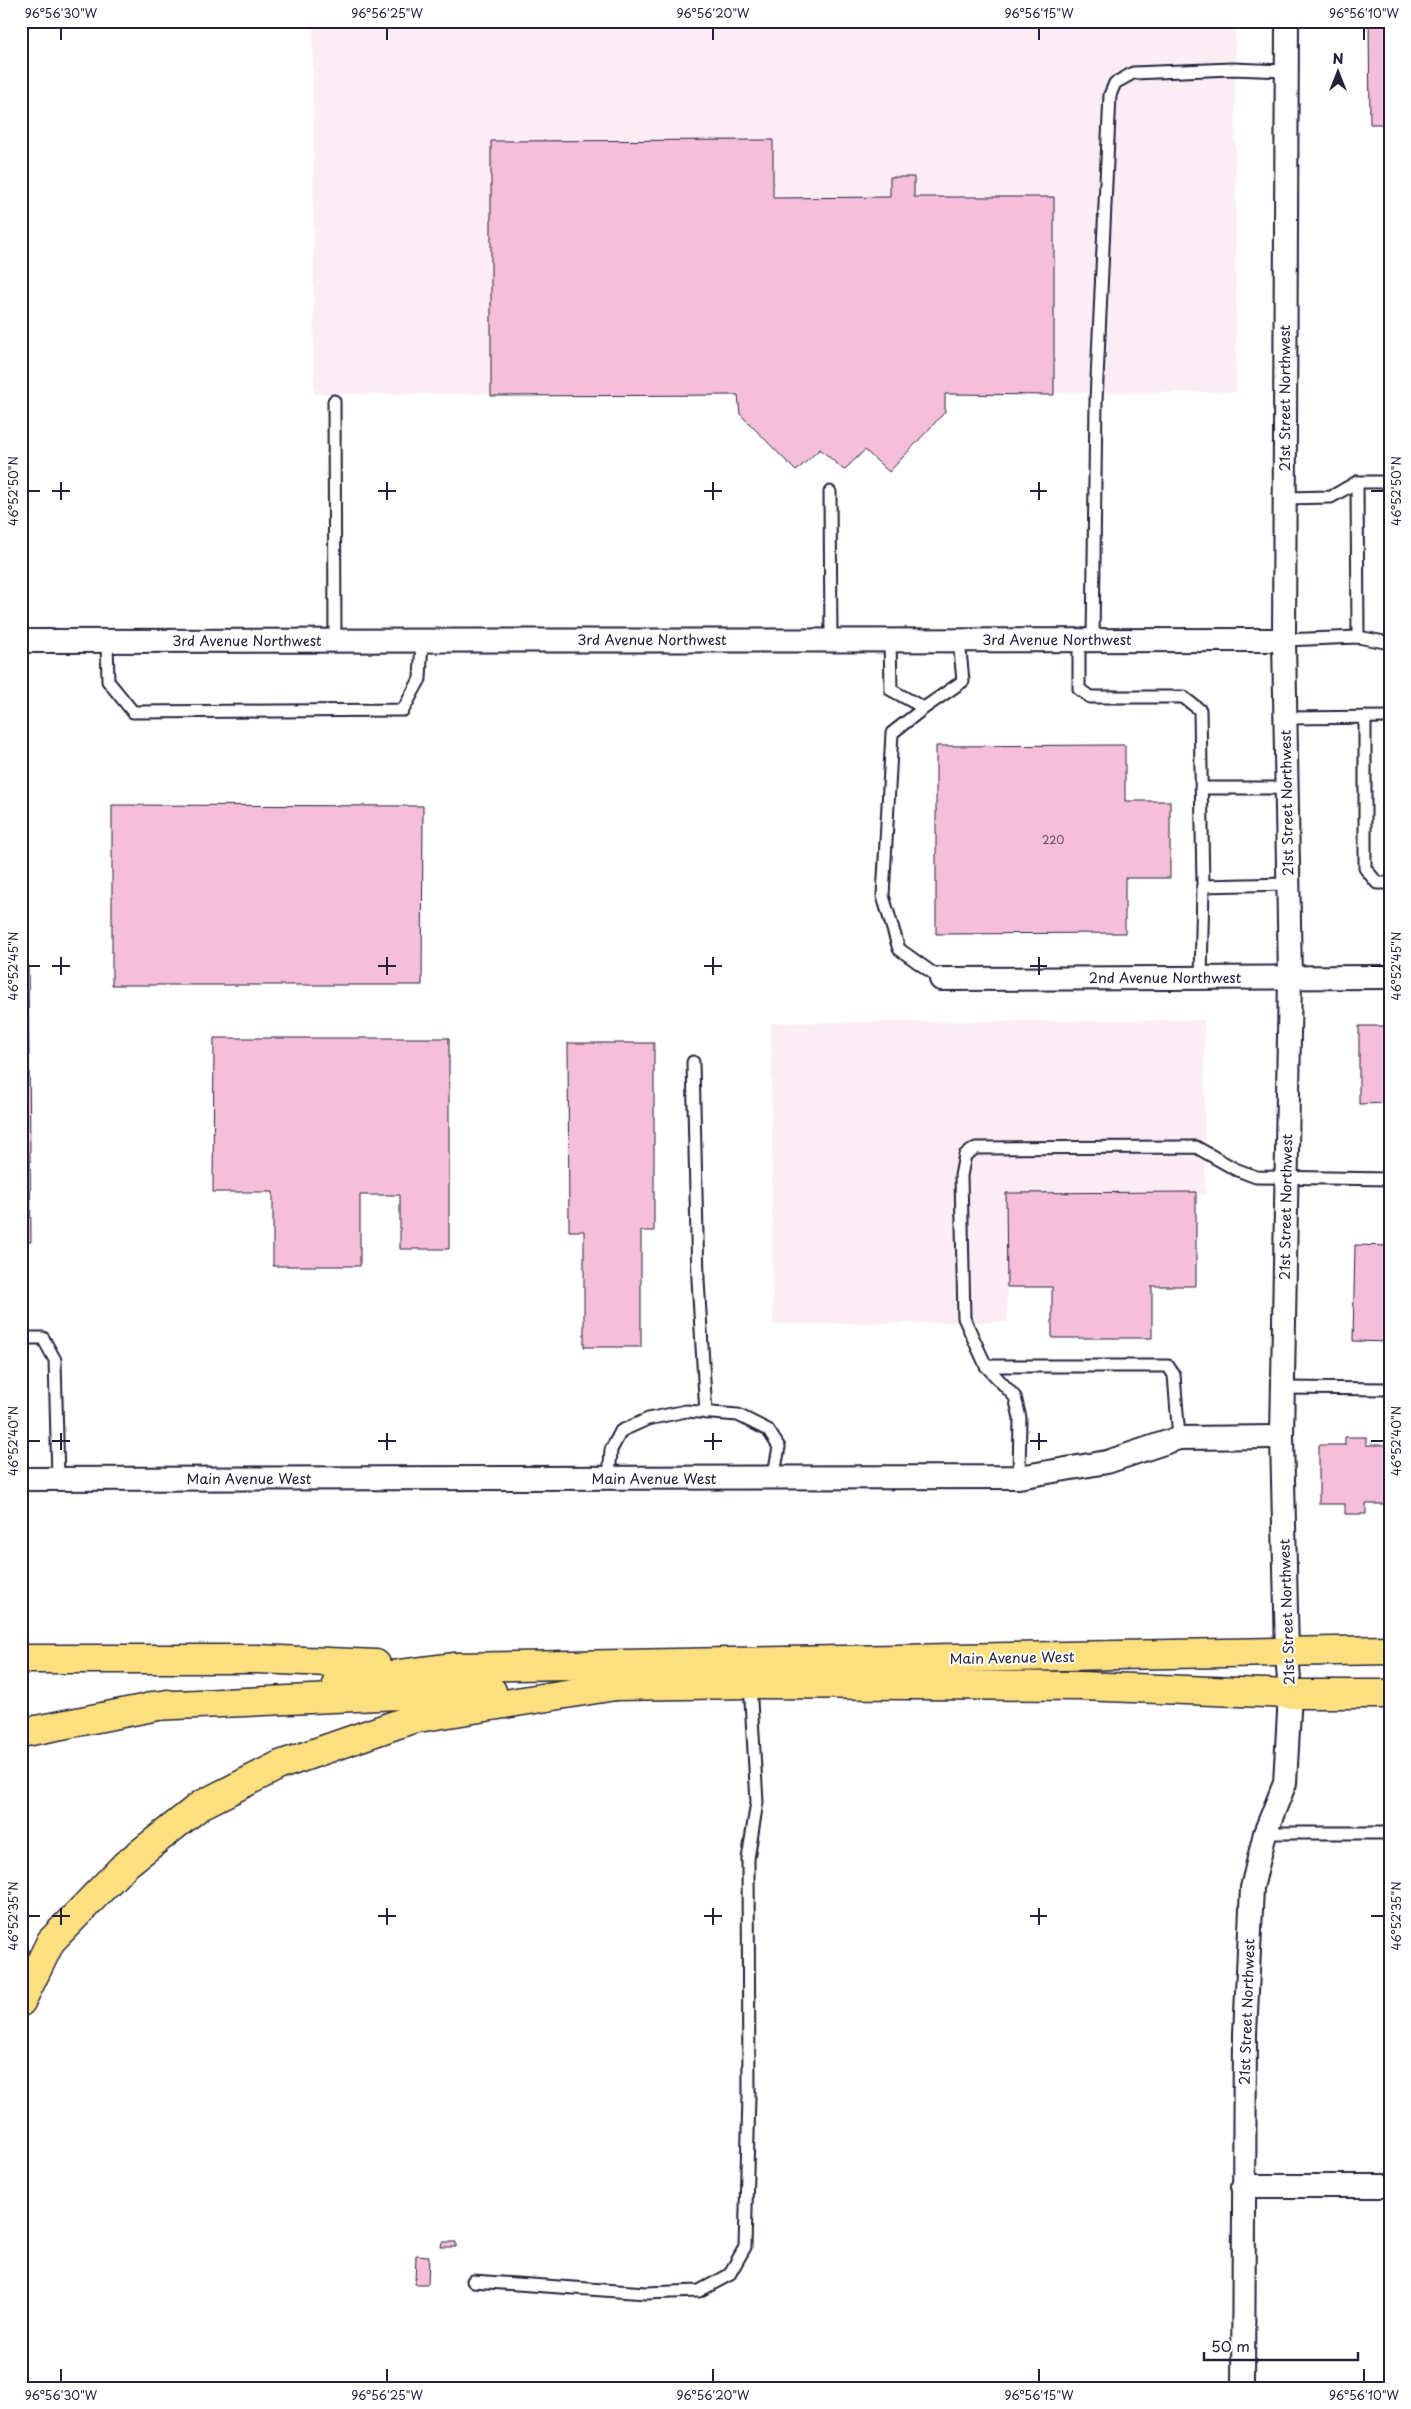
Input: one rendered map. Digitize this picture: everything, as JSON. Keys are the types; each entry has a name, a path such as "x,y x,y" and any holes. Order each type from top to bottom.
{"main road":[{"name":"Main Avenue West","path":"455,1667 1390,1650"},
{"path":"21,1659 258,1659 455,1667"},
{"path":"21,1733 152,1706 455,1667"},
{"name":"Main Avenue West","path":"614,1686 750,1684 1080,1686 1290,1694 1390,1694"},
{"path":"152,1706 614,1686"},
{"path":"21,2002 52,1941 125,1865 201,1805 280,1765 412,1719 614,1686"}],"street":[{"name":"21st Street Northwest","path":"1242,2388 1242,2186 1245,2034 1252,1888 1265,1833 1285,1783 1290,1694 1287,1653 1282,1437 1290,978 1284,640 1287,21"},
{"name":"3rd Avenue Northwest","path":"21,641 1284,640"},
{"name":"2nd Avenue Northwest","path":"941,979 1390,978"},
{"name":"Main Avenue West","path":"21,1479 773,1479 1019,1477 1107,1462 1179,1438 1282,1437"},
{"path":"1242,2186 1390,2186"}],"lane":[{"path":"1201,978 1203,886 1200,710 1183,697 1090,697 1079,689 1086,640 1110,95 1115,83 1133,73 1232,69 1287,71"},
{"path":"334,401 335,641"},
{"path":"1284,498 1331,497 1356,482 1390,482"},
{"path":"1356,482 1358,637"},
{"path":"830,492 831,640"},
{"path":"1284,640 1358,637 1390,643"},
{"path":"107,641 108,681 133,712 143,712 403,710 420,679 422,640"},
{"path":"890,640 891,690 924,708"},
{"path":"941,979 899,949 883,896 892,733 963,681 959,640"},
{"path":"1365,717 1365,868 1377,883 1390,883"},
{"path":"1285,718 1390,717"},
{"path":"1202,788 1286,788"},
{"path":"1203,886 1288,884"},
{"path":"693,1062 698,1280 706,1413"},
{"path":"1019,1477 1020,1418 1015,1397 986,1366 964,1318 961,1176 966,1155 976,1148 1196,1147 1235,1169 1256,1177 1390,1179"},
{"path":"21,1338 43,1338 54,1360 58,1479"},
{"path":"986,1366 1168,1366 1174,1375 1179,1438"},
{"path":"1283,1388 1390,1389"},
{"path":"609,1479 611,1450 621,1431 648,1419 686,1411 738,1415 768,1430 779,1447 773,1479"},
{"path":"473,2281 646,2293 699,2291 728,2275 745,2247 749,2096 748,1859 757,1802 750,1684"},
{"path":"1265,1833 1390,1833"}],"shaded area":[{"path":"313,21 1235,21 1236,392 314,394"},
{"path":"1204,1020 1205,1196 1196,1192 1006,1193 1007,1322 773,1324 771,1023"}],"green space":[{"path":"1390,1941 1390,2070 1387,2065"}],"building":[{"path":"1369,21 1390,21 1390,124 1370,124"},
{"path":"773,140 773,198 890,197 890,177 914,177 914,197 1054,197 1054,395 945,394 945,412 889,472 865,450 844,470 820,449 796,471 740,414 738,395 491,396 491,141"},
{"path":"1125,745 1125,801 1170,801 1170,878 1125,878 1125,933 936,934 936,746"},
{"path":"112,805 423,806 422,985 112,985"},
{"path":"21,963 28,963 31,1242 21,1242"},
{"path":"1359,1026 1390,1026 1390,1103 1359,1104"},
{"path":"214,1038 449,1038 449,1249 400,1249 400,1195 360,1195 360,1266 273,1266 273,1192 213,1192"},
{"path":"568,1043 654,1043 654,1231 641,1231 641,1347 584,1347 584,1231 569,1231"},
{"path":"1196,1192 1196,1286 1152,1286 1152,1338 1052,1338 1052,1287 1007,1287 1006,1193"},
{"path":"1355,1245 1390,1246 1390,1342 1353,1341"},
{"path":"1345,1437 1366,1437 1366,1445 1390,1445 1390,1504 1366,1504 1366,1514 1345,1514 1345,1504 1319,1504 1319,1445 1345,1445"},
{"path":"442,2242 456,2242 456,2247 441,2247"},
{"path":"416,2255 429,2256 428,2284 415,2284"}]}
